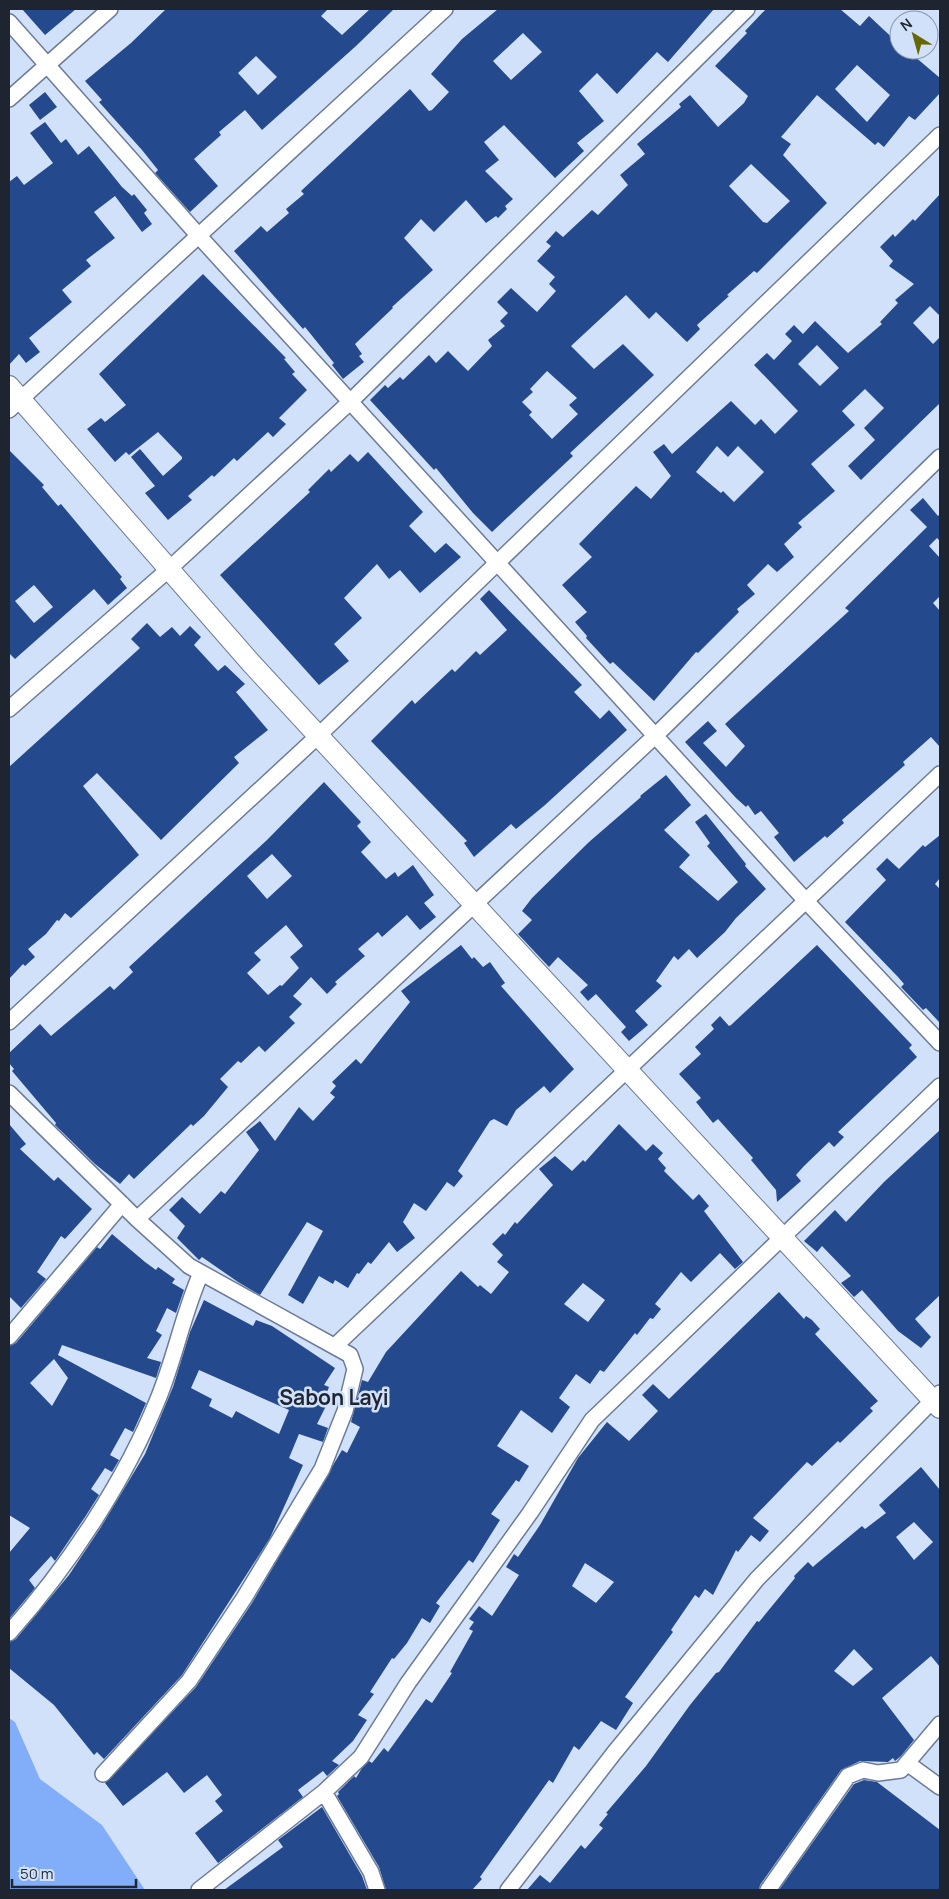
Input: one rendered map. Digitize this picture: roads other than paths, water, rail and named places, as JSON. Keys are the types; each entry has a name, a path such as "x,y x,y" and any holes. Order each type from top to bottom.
{"main road":[{"path":"13,398 319,736 628,1069 782,1239 938,1400"}],"street":[{"path":"9,99 110,9"},
{"path":"13,398 198,235 445,9"},
{"path":"9,709 168,570 350,402 747,9"},
{"path":"9,22 198,235 350,402 656,734 806,901 940,1043"},
{"path":"9,1022 319,736 940,135"},
{"path":"137,1219 656,734 940,457"},
{"path":"335,1346 940,774"},
{"path":"199,1890 324,1792 360,1757 408,1683 530,1513 592,1420 940,1086"},
{"path":"9,1093 137,1219 189,1266 350,1355 356,1369 345,1411 322,1469 244,1598 189,1681 103,1774"},
{"path":"9,1337 122,1204"},
{"path":"9,1632 71,1553 132,1458 159,1398 179,1338 188,1302 200,1273"},
{"path":"508,1890 614,1754 757,1579 938,1400"},
{"path":"768,1890 848,1776 863,1770 878,1773 901,1770 940,1724"},
{"path":"907,1763 940,1787"},
{"path":"324,1792 371,1872 377,1890"}],"water":[{"path":"9,1718 15,1722 40,1779 102,1825 145,1890 9,1890"}],"district":[{"name":"Sabon Layi","path":"334,1398"}]}
